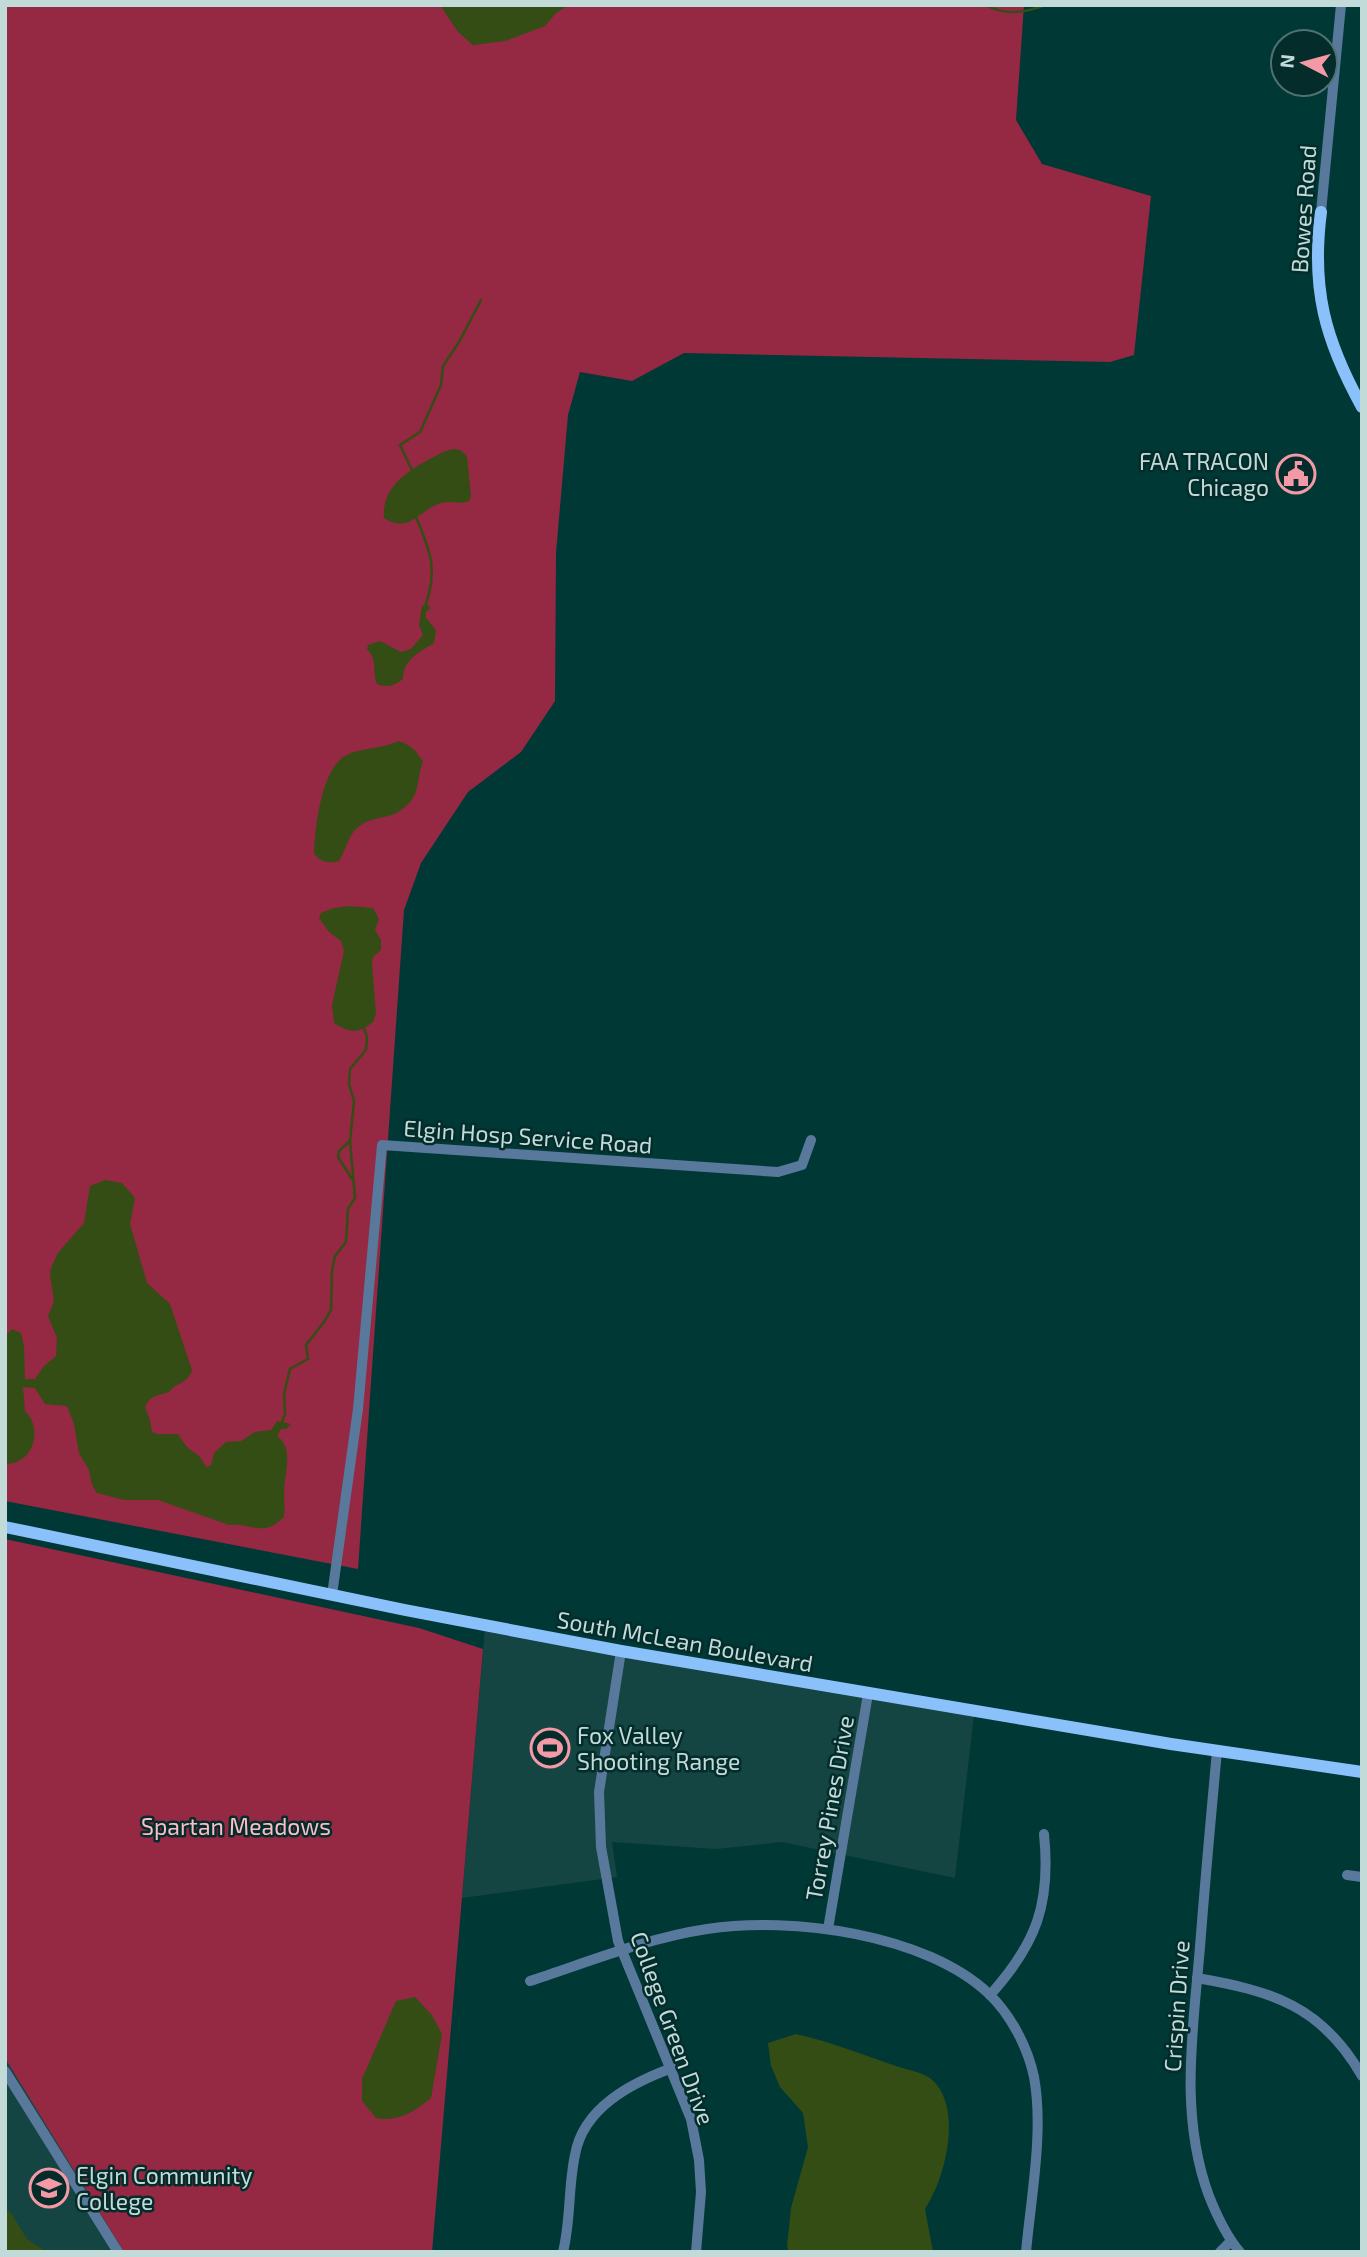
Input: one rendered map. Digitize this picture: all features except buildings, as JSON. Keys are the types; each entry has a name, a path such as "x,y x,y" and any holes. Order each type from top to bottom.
{"main road":[{"name":"Bowes Road","path":"1321,212 1318,274 1325,321 1341,368 1362,407"},
{"name":"South McLean Boulevard","path":"5,1527 332,1595 621,1651 1217,1751 1362,1772"}],"street":[{"name":"Bowes Road","path":"1321,212 1340,5"},
{"name":"Elgin Hosp Service Road","path":"332,1595 358,1409 373,1268 382,1145 778,1172 802,1165 811,1140"},
{"name":"College Green Drive","path":"621,1651 599,1792 601,1847 622,1951 691,2119 699,2160 701,2192 696,2252"},
{"name":"Torrey Pines Drive","path":"828,1929 868,1694"},
{"name":"Crispin Drive","path":"1217,1751 1190,2070 1193,2133 1203,2179 1214,2209 1240,2252"},
{"path":"990,1995 1012,1970 1038,1920 1046,1883 1044,1834"},
{"path":"1347,1875 1362,1877"},
{"path":"530,1981 667,1937 723,1927 780,1925 828,1929 889,1943 956,1970 990,1995 1013,2025 1024,2046 1034,2076 1037,2106 1026,2252"},
{"path":"1197,1978 1248,1987 1278,1997 1304,2011 1335,2038 1362,2076"},
{"path":"563,2252 568,2232 575,2151 585,2128 610,2099 672,2068"},
{"path":"5,2071 118,2252"},
{"path":"1220,2252 1231,2241"}],"shaded area":[{"path":"440,5 569,5 556,13 545,26 505,41 473,45 458,32"},
{"path":"453,449 460,450 467,456 471,496 469,501 441,503 400,524 384,518 384,508 391,490 403,476"},
{"path":"426,604 431,608 426,612 426,618 436,630 434,643 409,661 403,679 394,685 377,684 374,661 367,649 368,645 380,641 401,652 411,649 423,635 419,625 422,606"},
{"path":"398,741 413,748 423,762 413,798 392,815 371,820 357,828 339,861 325,862 320,859 314,854 318,815 325,786 337,763 351,753"},
{"path":"349,906 373,908 379,919 375,930 381,940 381,950 373,957 372,964 376,1014 373,1022 354,1031 334,1023 332,1005 344,951 341,941 329,932 319,918 321,913"},
{"path":"105,1180 122,1183 135,1198 130,1224 147,1283 170,1304 192,1370 185,1380 169,1392 152,1398 147,1403 145,1407 152,1432 178,1434 206,1467 211,1465 214,1453 226,1442 241,1441 255,1432 271,1430 277,1421 291,1424 286,1429 281,1429 277,1436 287,1453 284,1517 270,1527 229,1525 158,1500 124,1500 97,1493 89,1470 79,1453 74,1424 67,1406 45,1404 35,1388 23,1387 25,1411 34,1427 33,1445 23,1459 5,1464 5,1336 12,1329 21,1333 25,1379 35,1379 44,1366 56,1356 57,1338 48,1316 54,1302 51,1268 58,1253 84,1223 90,1186"},
{"path":"485,1628 974,1715 955,1878 782,1842 716,1849 612,1842 617,1877 462,1898"},
{"path":"415,1997 432,2015 442,2034 431,2098 405,2115 391,2119 376,2118 362,2101 362,2079 396,2001"},
{"path":"796,2034 923,2074 940,2090 947,2106 949,2123 945,2161 933,2196 925,2209 933,2252 789,2252 787,2246 791,2208 808,2147 803,2113 780,2087 771,2066 768,2043"},
{"name":"Elgin Community College","path":"5,2048 131,2252 5,2252"},
{"path":"5,2209 11,2213 27,2239 47,2252 5,2252"}],"green space":[{"path":"5,5 1024,5 1016,120 1042,164 1151,196 1134,355 1110,362 684,353 632,381 580,372 568,415 556,553 555,701 521,752 468,792 421,863 404,910 358,1569 5,1501"},
{"name":"Spartan Meadows","path":"5,1539 419,1628 483,1649 432,2252 124,2252 5,2058"}],"waterway":[{"path":"986,5 1000,11 1015,12 1045,5"},
{"path":"412,470 400,445 420,432 441,385 443,366 481,300"},
{"path":"416,517 431,560 430,591 426,604"},
{"path":"281,1424 285,1414 284,1394 290,1369 308,1359 306,1345 331,1310 335,1256 346,1242 348,1209 355,1198 350,1141 354,1101 349,1084 350,1069 366,1050 367,1037 364,1028"},
{"path":"350,1141 339,1151 338,1157 352,1179"}],"place":[{"name":"FAA TRACON Chicago","path":"1296,474"},
{"name":"Fox Valley Shooting Range","path":"550,1748"},
{"name":"Elgin Community College","path":"49,2188"}]}
